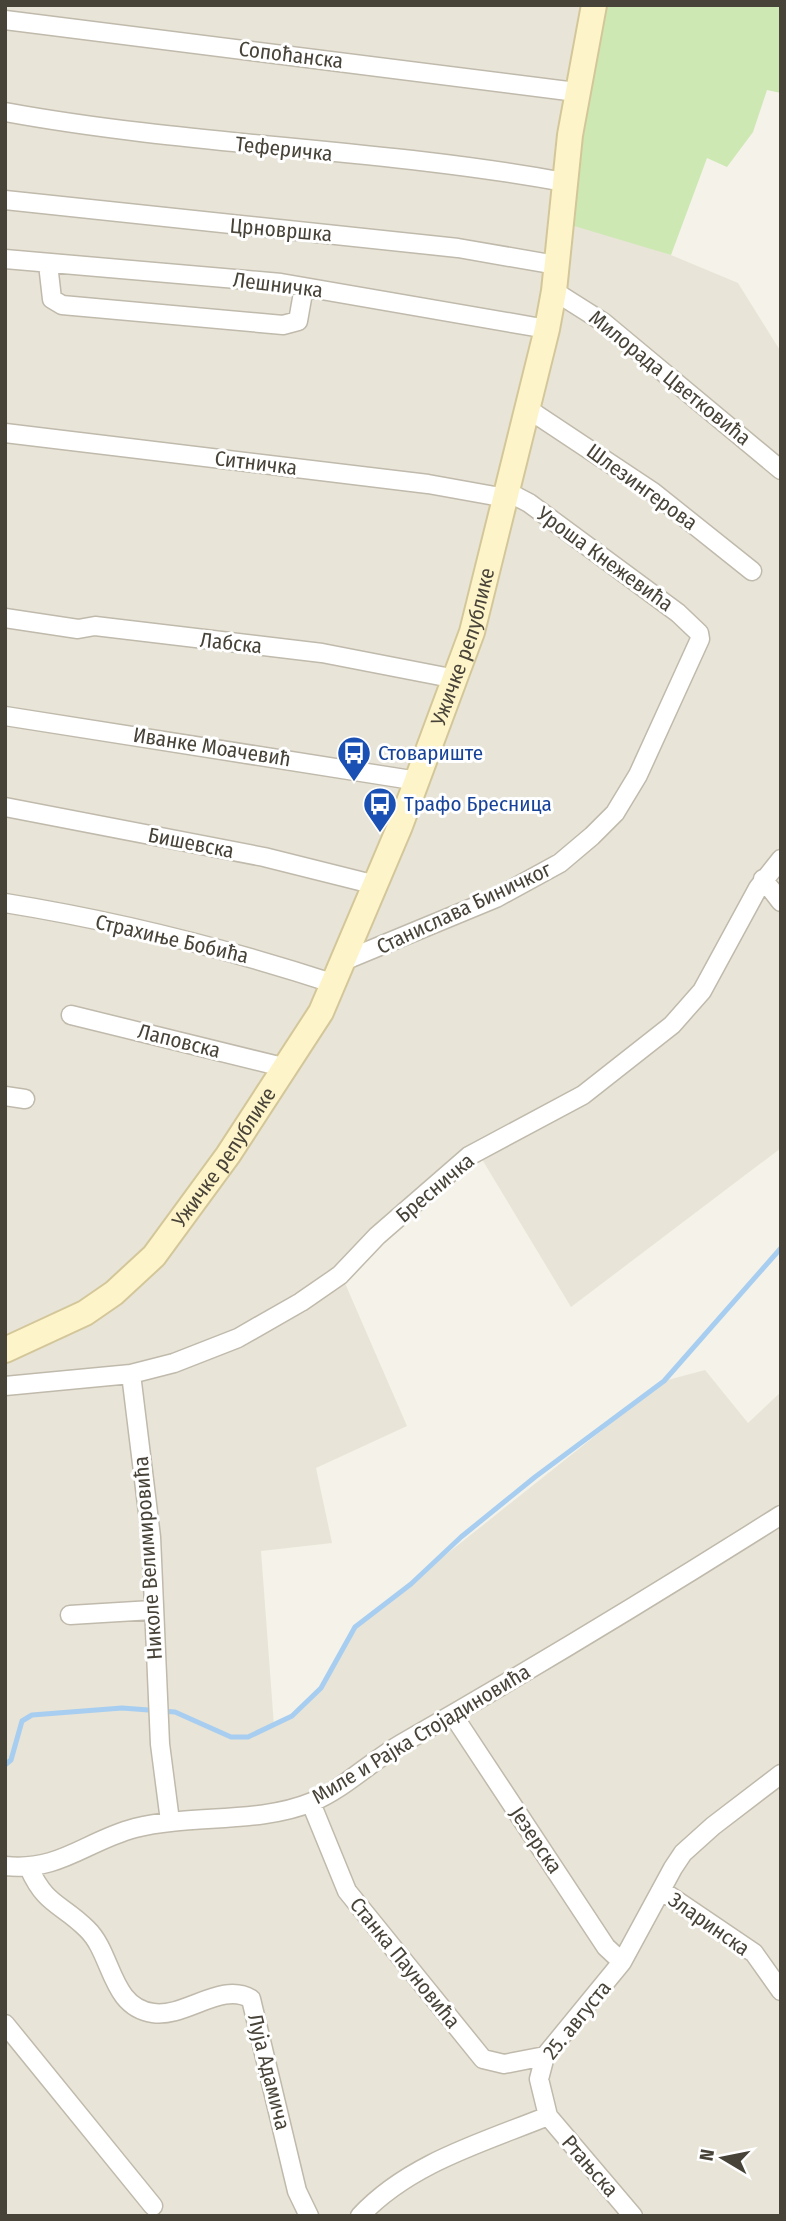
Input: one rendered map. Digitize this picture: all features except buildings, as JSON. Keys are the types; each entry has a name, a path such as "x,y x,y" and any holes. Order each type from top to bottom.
{"street":[{"name":"Ужичке републике","path":"5,1350 85,1313 142,1270 180,1224 287,1068 346,960 418,781 482,600 547,329 554,291 576,92 594,5"},
{"name":"Сопоћанска","path":"5,20 576,92"},
{"name":"Теферичка","path":"5,112 79,125 478,169 564,182"},
{"name":"Црновршка","path":"5,200 458,248 556,265"},
{"name":"Лешничка","path":"5,259 304,287 547,329"},
{"path":"48,264 49,291 52,299 62,305 256,323 283,325 298,321 304,287"},
{"name":"Милорада Цветковића","path":"554,291 603,322 781,470"},
{"name":"Шлезингерова","path":"528,409 653,492 752,571"},
{"name":"Ситничка","path":"5,433 507,495"},
{"name":"Уроша Кнежевића","path":"507,495 529,503 678,613 699,633"},
{"name":"Лабска","path":"5,618 71,628 95,626 322,653 456,679"},
{"name":"Станислава Биничког","path":"346,960 496,898 560,863 592,836 615,813 648,756 700,639 699,633"},
{"name":"Иванке Моачевић","path":"5,716 418,781"},
{"name":"Бишевска","path":"5,807 264,857 376,885"},
{"name":"Бресничка","path":"5,1386 131,1374 210,1350 262,1326 301,1302 340,1275 377,1236 468,1156 557,1111 608,1076 672,1025 695,1002 763,879 781,859"},
{"path":"763,879 781,902"},
{"name":"Страхиње Бобића","path":"5,904 148,931 253,957 335,984"},
{"name":"Лаповска","path":"71,1015 287,1068"},
{"path":"5,1096 26,1099"},
{"name":"Николе Велимировића","path":"131,1374 150,1537 159,1720 170,1821"},
{"name":"Миле и Рајка Стојадиновића","path":"29,1868 51,1864 114,1834 170,1821 269,1811 311,1803 340,1788 397,1746 656,1594 781,1515"},
{"path":"70,1615 152,1610"},
{"name":"Језерска","path":"453,1715 607,1947 622,1962"},
{"name":"25. августа","path":"548,2116 539,2079 545,2056 622,1962 661,1890 689,1847 781,1774"},
{"name":"Станка Пауновића","path":"311,1803 347,1891 483,2059 504,2064 545,2056"},
{"path":"5,1866 29,1868"},
{"name":"Луја Адамича","path":"29,1868 43,1895 94,1937 108,1960 116,1986 139,2008 155,2014 168,2013 232,1993 251,1999 297,2191 309,2216"},
{"name":"Зларинска","path":"661,1890 754,1953 781,1992"},
{"path":"5,2024 153,2206"},
{"path":"360,2216 387,2191 414,2174 548,2116"},
{"name":"Ртањска","path":"548,2116 634,2216"}],"shaded area":[{"path":"5,5 600,5 560,219 671,255 738,283 781,352 781,1148 571,1307 477,1151 341,1274 407,1426 316,1468 332,1543 261,1551 274,1726 292,1716 321,1688 355,1627 664,1381 705,1370 748,1423 781,1392 781,2216 5,2216"}],"green space":[{"path":"606,5 781,5 781,93 767,90 753,132 727,167 707,158 671,255 571,225 574,175"}],"waterway":[{"path":"5,1765 11,1760 22,1721 32,1715 122,1708 175,1712 231,1737 248,1737 292,1716 321,1688 355,1627 411,1584 461,1537 535,1477 664,1381 781,1248"}],"place":[{"name":"Стовариште","path":"354,783"},
{"name":"Трафо Бресница","path":"380,834"}]}
